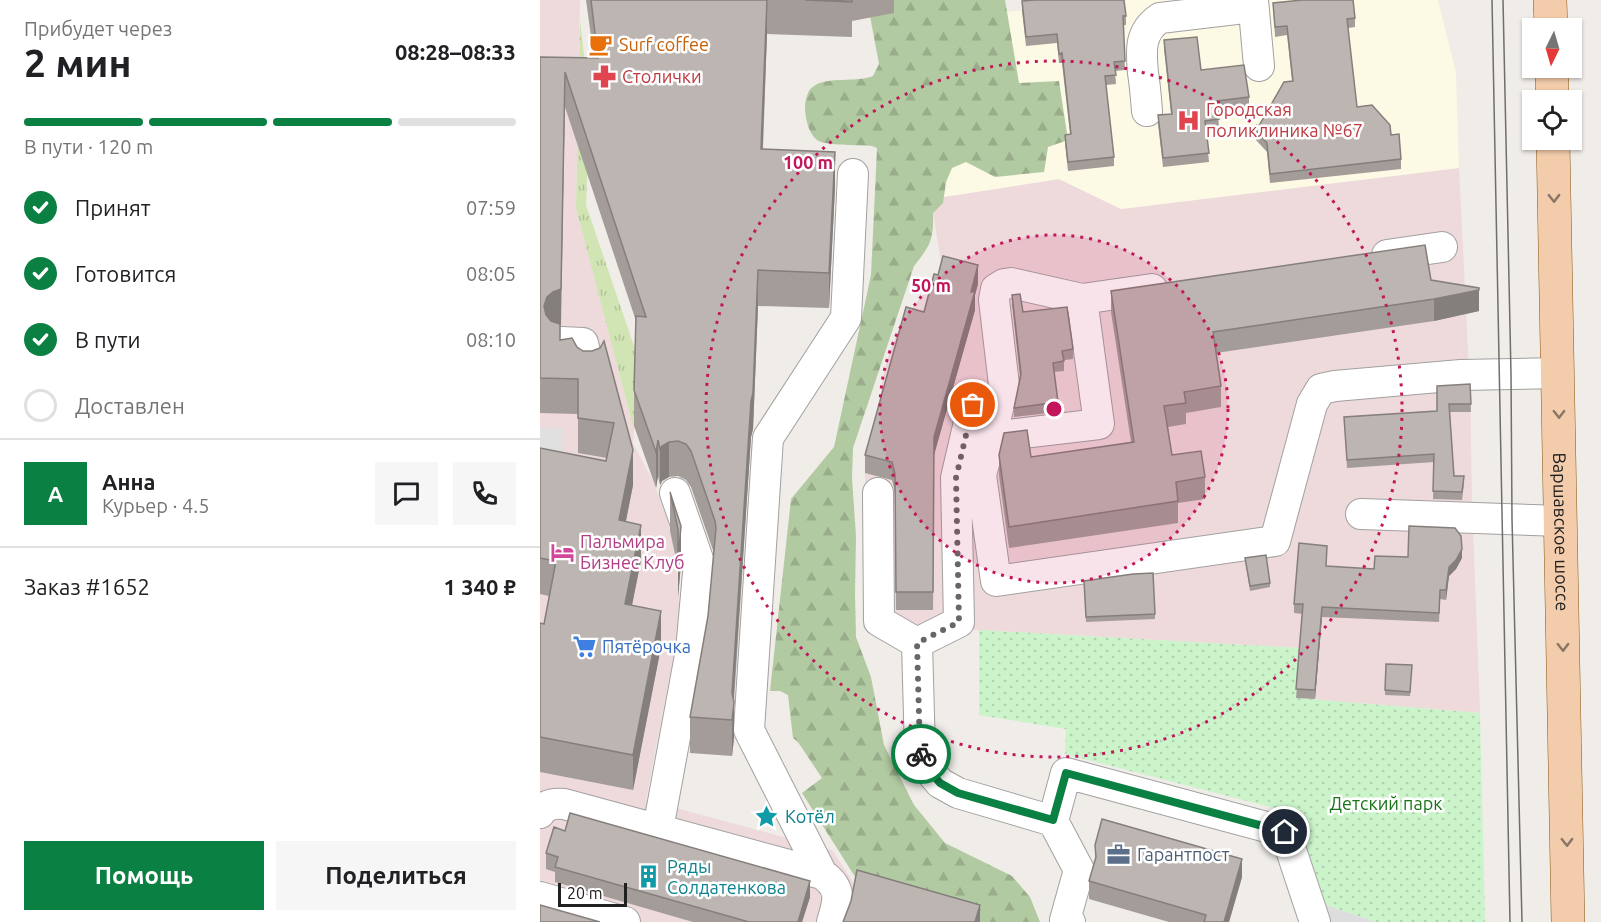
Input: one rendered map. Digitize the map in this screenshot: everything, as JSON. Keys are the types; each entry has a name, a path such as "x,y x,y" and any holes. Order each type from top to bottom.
{"main road":[{"path":"1550,0 1551,18"},
{"name":"Варшавское шоссе","path":"1553,150 1568,922"}],"lane":[{"path":"1147,111 1141,51 1145,34 1160,18 1253,4 1259,66"},
{"path":"822,873 749,730 768,438 846,318 853,174"},
{"path":"1360,259 1442,247"},
{"path":"1175,285 1082,299 1011,284 1004,284 996,289 994,300 1004,385 981,475 996,581 1275,541 1312,404 1321,389 1461,375 1558,373"},
{"path":"991,437 1099,424 1082,299"},
{"path":"561,342 583,343 589,370"},
{"path":"917,643 959,622 956,478 973,405"},
{"path":"658,829 691,650 699,562 712,517 683,504 675,480 699,562"},
{"path":"878,493 879,621 917,643"},
{"path":"1361,514 1561,521"},
{"path":"917,643 920,752 929,770 940,783 958,793 1053,820"},
{"path":"1070,922 1065,920 1079,870 1053,820 1066,773 1285,832 1315,922"},
{"path":"540,813 554,803 564,804 822,873 832,880 837,888 838,898 832,922"},
{"path":"540,897 625,922"}],"shaded area":[{"path":"540,0 580,0 576,208 634,430 633,443 653,481 668,521 677,563 679,606 675,648 646,800 832,850 857,888 847,922 540,922"},
{"name":"Городская поликлиника №67","path":"1120,0 1438,0 1456,73 1459,168 1121,209 1059,179 931,199 903,23"},
{"path":"1459,168 1470,392 1480,713 1296,698 1300,648 979,630 865,627 865,473 903,335 924,330 943,275 931,199 1059,179 1121,209"},
{"path":"540,427 563,428 562,475 540,474"},
{"path":"1320,903 1376,922 1315,922"}],"green space":[{"path":"867,0 1005,0 1019,83 1059,81 1068,140 1048,147 1044,172 995,177 966,162 952,168 946,182 943,203 933,213 930,242 914,266 853,448 852,478 856,536 856,637 871,677 884,745 914,805 945,843 1012,876 1030,897 1040,922 978,922 859,883 802,793 822,778 793,738 788,695 780,691 770,691 791,499 834,447 871,275 877,148 817,140 811,133 805,106 810,90 820,83 873,76 879,64"},
{"path":"580,21 590,105 586,205 636,352 634,430 576,208"},
{"name":"Детский парк","path":"979,630 1301,648 1297,698 1480,713 1485,922 1376,922 1320,903 1286,811 1065,754 1066,729 979,715"}],"building":[{"path":"591,0 767,0 761,149 835,152 829,273 758,270 753,393 732,720 690,717 708,616 715,521 691,451 686,444 678,441 669,442 660,449 658,440 656,452 634,390 636,316 646,317 565,72 561,289 547,297 544,306 546,315 551,321 560,324 560,340 572,338 577,347 583,351 600,348 604,341 633,450 619,520 641,525 625,604 661,611 633,755 540,737 540,623 544,624 556,561 540,558 540,448 606,461 614,423 578,418 578,379 540,378 540,57 598,58"},
{"path":"805,0 852,0 852,2"},
{"path":"1124,0 1125,61 1114,62 1116,75 1105,76 1114,157 1068,162 1065,135 1071,134 1062,53 1059,54 1057,34 1026,37 1022,1"},
{"path":"1302,0 1353,0 1355,18 1347,19 1357,107 1372,105 1390,125 1391,135 1399,134 1401,159 1270,174 1267,143 1256,131 1284,82 1293,81 1287,26 1275,27 1273,3"},
{"path":"1197,37 1201,70 1244,65 1249,97 1217,101 1219,119 1205,121 1209,153 1163,158 1158,115 1172,114 1164,40"},
{"path":"1425,245 1431,280 1479,288 1479,290 1434,299 1213,332 1221,386 1184,392 1186,403 1164,406 1172,455 1201,451 1205,477 1176,482 1178,501 1009,527 999,455 1004,433 1027,430 1031,457 1134,442 1111,291"},
{"path":"943,256 978,265 971,292 975,291 934,437 933,592 896,592 895,474 892,462 865,455 906,307 924,312 934,274 938,275"},
{"path":"1020,294 1023,312 1067,307 1073,349 1062,351 1064,361 1053,363 1058,402 1014,408 1021,374 1012,295"},
{"path":"1470,384 1471,404 1449,404 1454,476 1464,476 1462,492 1433,491 1434,454 1347,460 1344,417 1437,411 1437,386"},
{"path":"670,492 681,526 678,559 678,529"},
{"path":"1409,526 1455,528 1461,536 1462,549 1449,567 1446,590 1440,590 1439,613 1322,607 1315,690 1296,689 1303,604 1294,604 1299,543 1327,546 1326,566 1374,569 1375,556 1408,557"},
{"path":"1266,555 1270,583 1250,586 1245,558"},
{"path":"1153,573 1155,614 1086,617 1084,581"},
{"path":"1386,664 1412,665 1410,692 1385,690"},
{"name":"Ряды Солдатенкова","path":"570,813 810,881 798,922 749,922 555,867 558,857 546,853 554,827 565,831"},
{"path":"1102,819 1242,859 1224,922 1204,922 1206,915 1089,881 1096,857 1095,845"},
{"path":"857,870 980,905 975,922 843,922 851,901"},
{"path":"540,905 600,922 540,922"}],"tram line":[{"path":"1492,0 1510,922"},
{"path":"1503,0 1522,922"}],"way so far":[{"path":"921,754 917,643 959,622 956,478 973,405"}],"place":[{"name":"Surf coffee","path":"601,45"},
{"name":"Столички","path":"604,77"},
{"name":"Городская поликлиника №67","path":"1188,120"},
{"name":"Пальмира Бизнес Клуб","path":"562,552"},
{"name":"Пятёрочка","path":"584,647"},
{"name":"Котёл","path":"767,817"},
{"name":"Гарантпост","path":"1119,855"},
{"name":"Ряды Солдатенкова","path":"649,877"}],"route":[{"path":"921,754 929,770 940,783 958,793 1053,820 1066,773 1285,832"}]}
